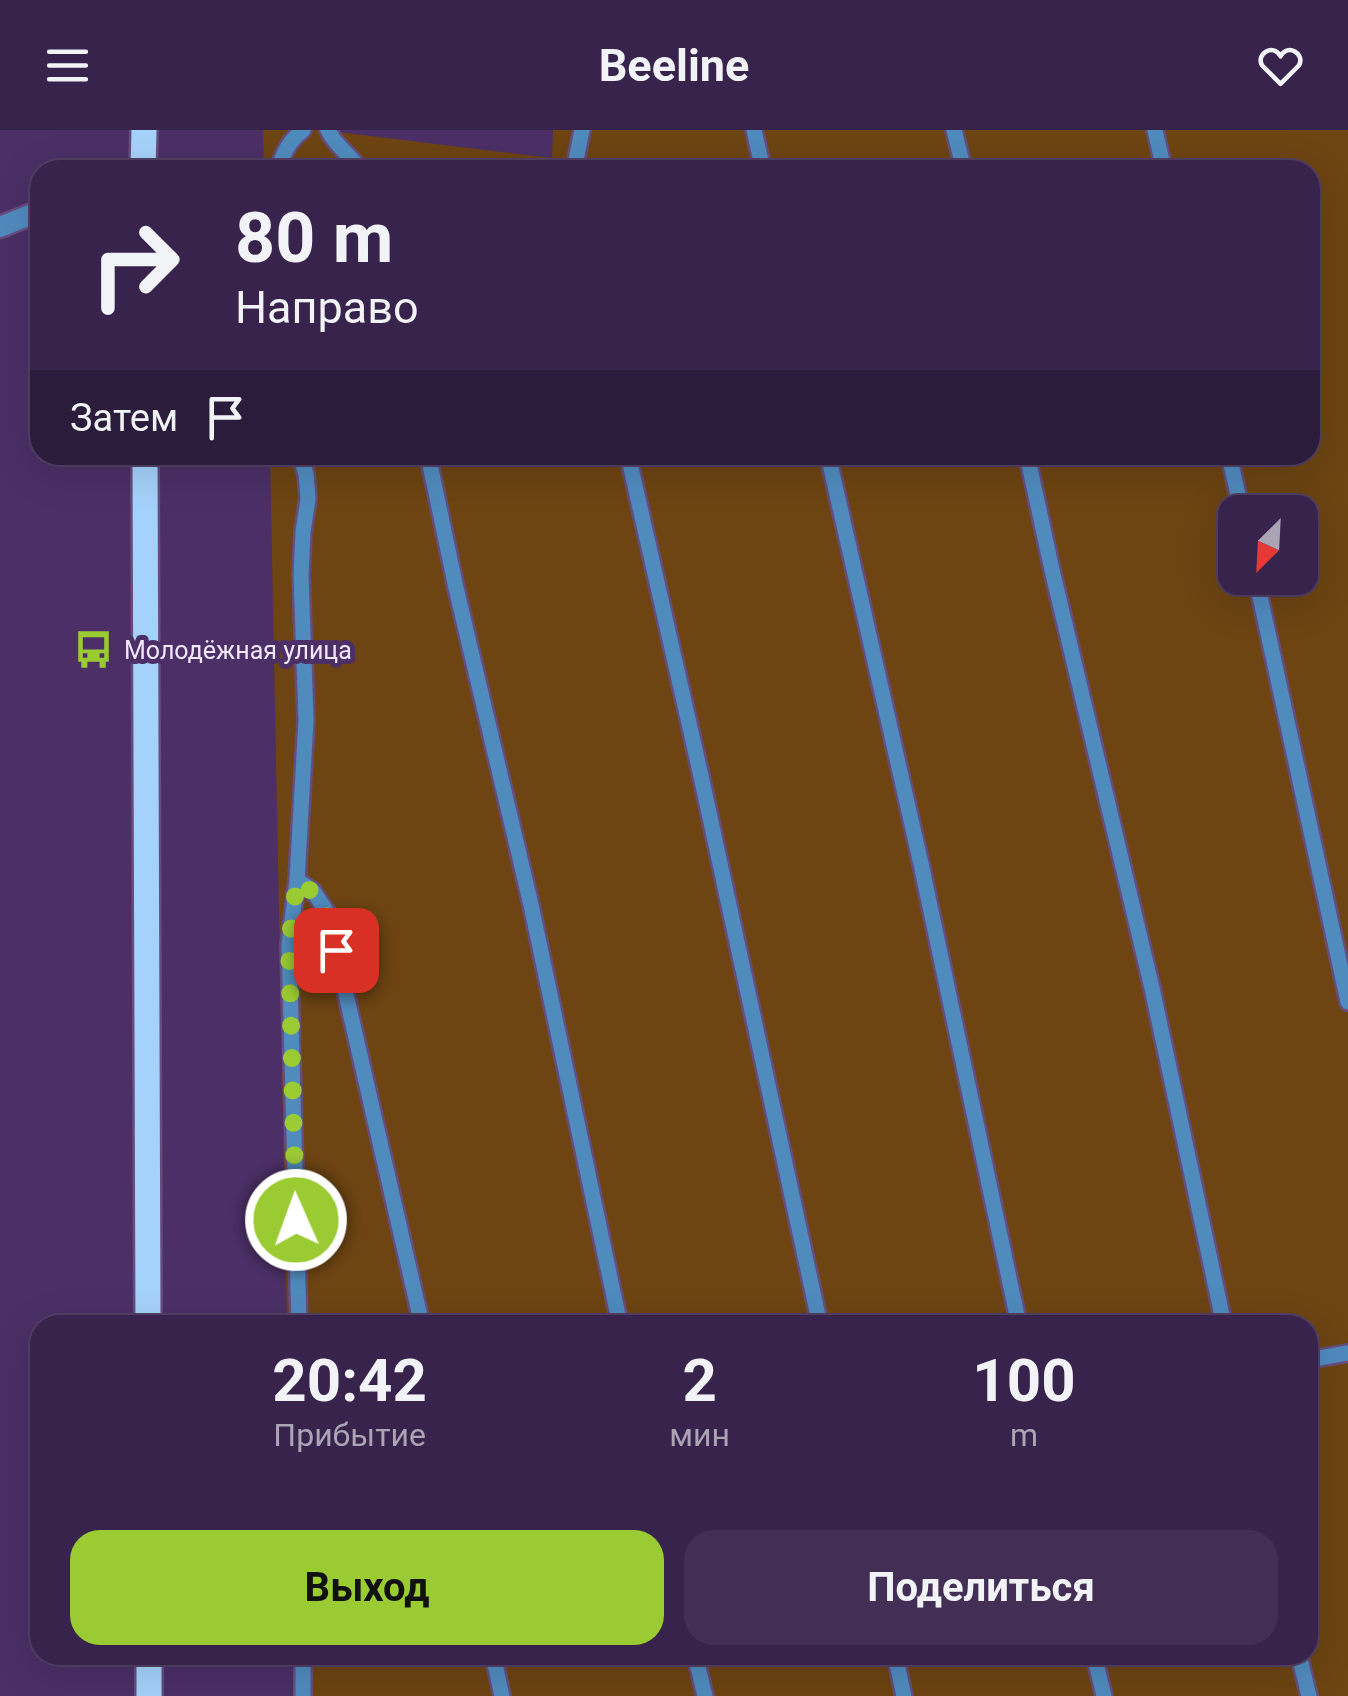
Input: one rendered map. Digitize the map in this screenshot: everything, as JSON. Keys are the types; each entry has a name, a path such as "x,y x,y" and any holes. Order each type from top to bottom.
{"main road":[{"path":"142,160 144,130"},
{"path":"145,465 148,1315"},
{"path":"149,1665 149,1696"}],"street":[{"path":"0,227 30,215"}],"lane":[{"path":"281,160 292,139 303,130"},
{"path":"328,130 353,160"},
{"path":"576,160 582,130"},
{"path":"754,130 761,160"},
{"path":"954,130 962,160"},
{"path":"1155,130 1162,160"},
{"path":"299,1315 289,945 297,880 306,720 301,575 308,499 303,465"},
{"path":"430,465 531,905 618,1315"},
{"path":"630,465 818,1315"},
{"path":"830,465 926,884 1018,1315"},
{"path":"1029,465 1152,988 1222,1315"},
{"path":"1231,465 1238,495"},
{"path":"1260,595 1348,1002"},
{"path":"297,880 313,892 328,912 420,1315"},
{"path":"1318,1358 1348,1353"},
{"path":"303,1696 304,1665"},
{"path":"495,1665 502,1696"},
{"path":"697,1665 705,1696"},
{"path":"897,1665 904,1696"},
{"path":"1096,1665 1104,1696"},
{"path":"1301,1665 1308,1696"}],"shaded area":[{"path":"263,130 321,130 552,158 553,130 1348,130 1348,1696 295,1696 294,1665 1318,1665 1318,1315 287,1315 270,465 1320,465 1320,160 264,160"}],"place":[{"name":"Молодёжная улица","path":"94,650"}],"route":[{"path":"296,1220 289,945 297,880 313,892 328,912 336,950"}]}
